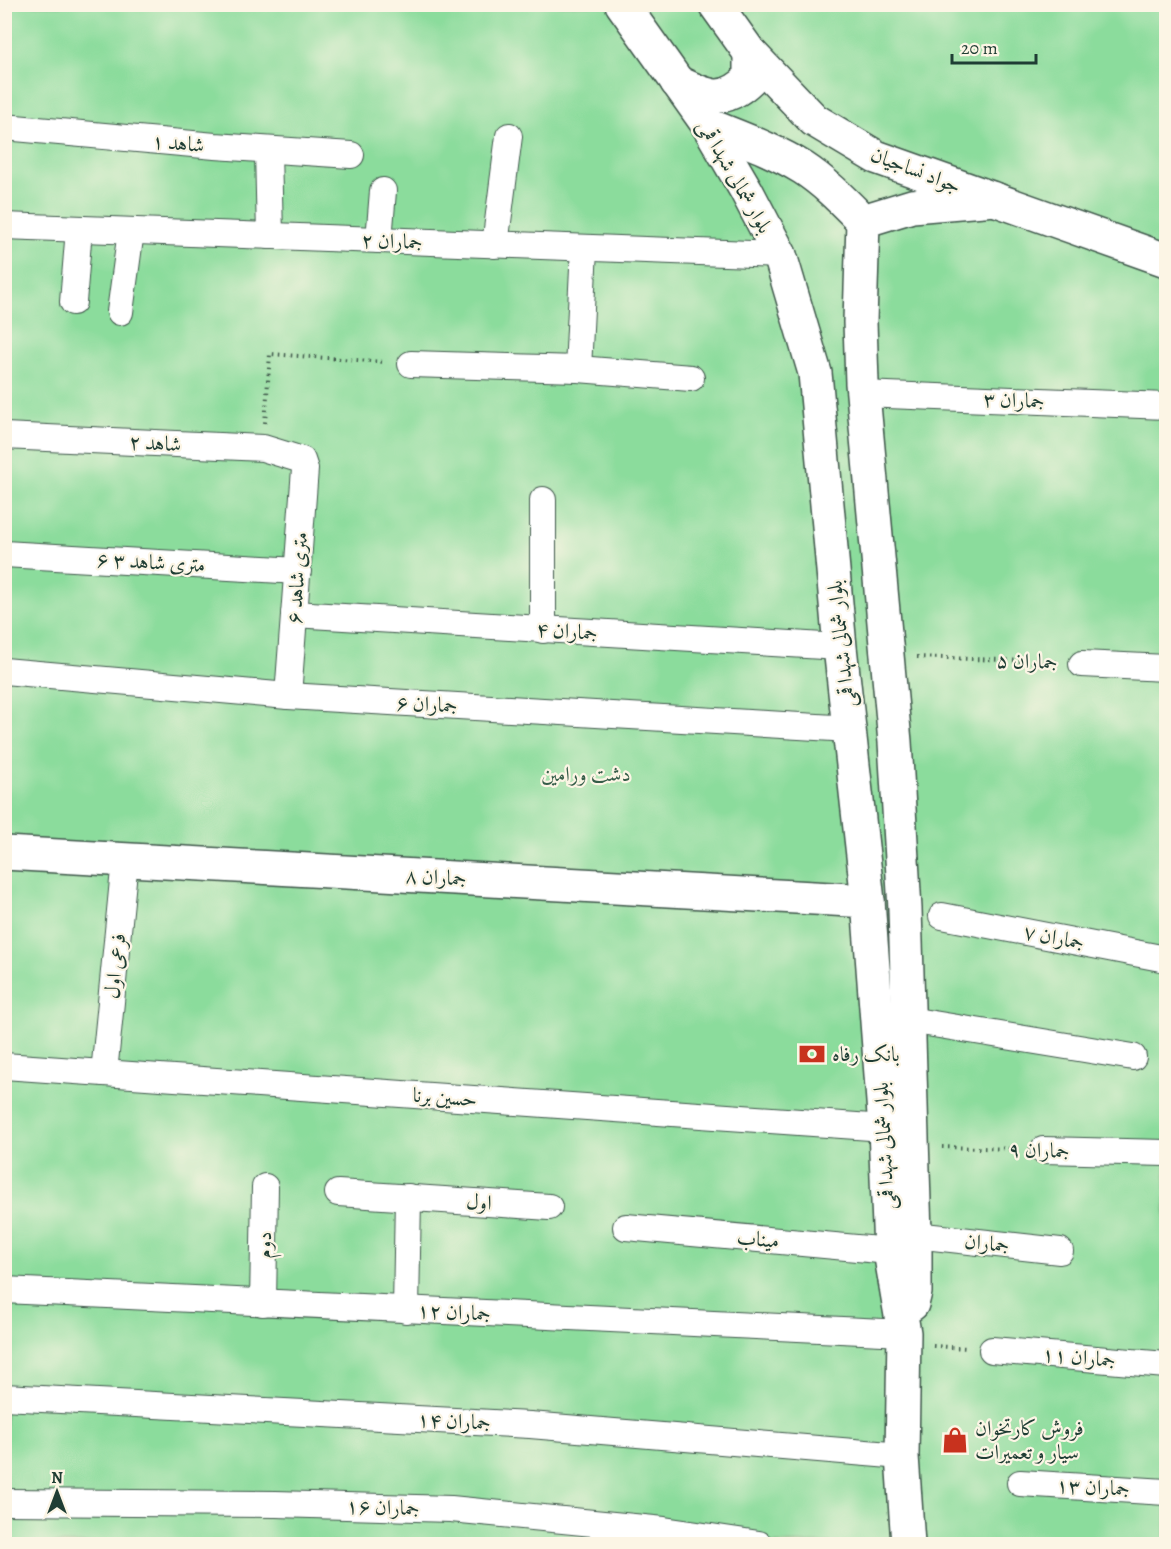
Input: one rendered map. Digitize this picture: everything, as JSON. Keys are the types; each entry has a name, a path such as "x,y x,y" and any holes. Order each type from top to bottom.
{"main road":[{"name":"بلوار شمالی شهدا قمی","path":"622,4 708,126 746,190 780,255 815,374 840,647 851,729 868,901 885,1128 902,1243 912,1339 902,1456 908,1545"},
{"name":"جواد نساجیان","path":"715,4 750,53 814,120 876,157 1167,260"},
{"path":"677,82 700,93 718,96 736,93 750,79 750,53"},
{"path":"708,126 755,144 802,168 835,193 863,221 912,206 994,199"},
{"name":"بلوار شمالی شهدا قمی","path":"863,221 860,322 862,394 887,655 898,802 909,1020 912,1145 902,1243"},
{"name":"جماران ۸","path":"4,853 868,901"}],"street":[{"name":"شاهد ۱","path":"4,127 351,155"},
{"path":"495,245 509,136"},
{"path":"268,150 270,236"},
{"path":"379,240 383,191"},
{"name":"جماران ۲","path":"4,226 780,255"},
{"path":"73,302 79,229"},
{"path":"120,312 131,231"},
{"path":"578,369 584,248"},
{"path":"411,364 578,369 691,378"},
{"name":"جماران ۳","path":"862,394 1167,406"},
{"name":"شاهد ۲","path":"4,436 263,448 302,460"},
{"name":"۶ متری شاهد","path":"288,696 305,469 302,460"},
{"path":"543,500 543,630"},
{"name":"۶ متری شاهد ۳","path":"4,554 298,571"},
{"name":"جماران ۴","path":"294,614 840,647"},
{"name":"جماران ۵","path":"1082,664 1167,668"},
{"name":"جماران ۶","path":"4,670 288,696 851,729"},
{"name":"فرعی اول","path":"104,1073 125,860"},
{"name":"جماران ۷","path":"942,916 1167,959"},
{"path":"909,1020 1133,1057"},
{"name":"حسین برنا","path":"4,1066 885,1128"},
{"name":"جماران ۹","path":"1043,1150 1167,1153"},
{"name":"دوم","path":"263,1303 265,1187"},
{"name":"اول","path":"338,1193 549,1207"},
{"path":"406,1310 408,1197"},
{"name":"میناب","path":"626,1227 902,1243"},
{"name":"جماران","path":"902,1243 1060,1251"},
{"name":"جماران ۱۲","path":"4,1290 912,1339"},
{"name":"جماران ۱۱","path":"992,1350 1167,1365"},
{"name":"جماران ۱۴","path":"4,1396 530,1425 902,1456"},
{"name":"جماران ۱۳","path":"1020,1483 1167,1492"},
{"name":"جماران ۱۶","path":"4,1502 276,1504 451,1509 664,1530 759,1545"}],"path":[{"path":"263,448 270,354 411,364"},
{"name":"جماران ۵","path":"887,655 1082,664"},
{"name":"جماران ۹","path":"912,1145 1043,1150"},
{"path":"912,1339 992,1350"}],"green space":[{"name":"دشت ورامین","path":"5,5 1166,5 1166,1544 5,1544"}],"place":[{"name":"بانک رفاه","path":"812,1054"},
{"name":"فروش کارتخوان سیار و تعمیرات","path":"955,1440"}]}
